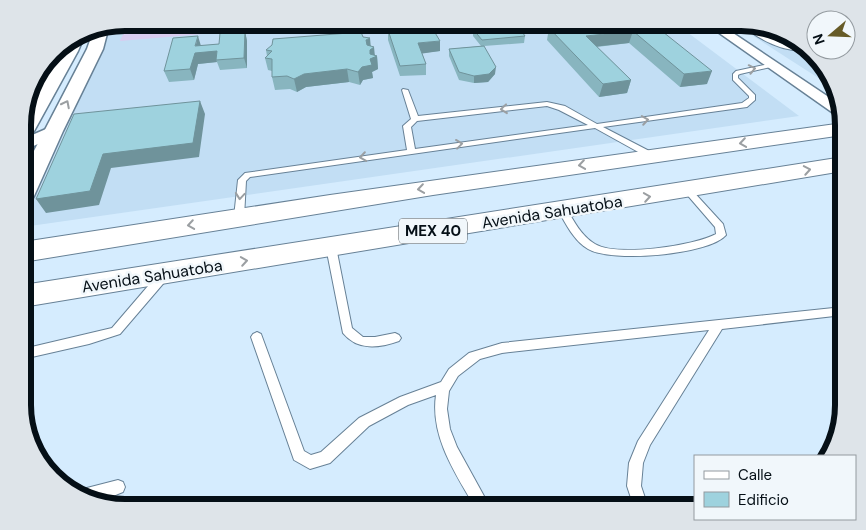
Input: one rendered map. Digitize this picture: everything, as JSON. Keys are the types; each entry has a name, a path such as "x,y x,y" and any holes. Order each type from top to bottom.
{"main road":[{"path":"31,251 239,217 835,130"},
{"name":"Avenida Sahuatoba","path":"31,295 835,165"}],"street":[{"path":"724,31 833,106"},
{"path":"31,179 95,49 99,35"},
{"path":"77,45 95,49"},
{"path":"32,118 70,50"},
{"path":"31,142 53,131"}],"lane":[{"path":"758,33 776,44 794,48"},
{"path":"239,217 242,180 248,175 411,150 596,127 750,103 753,99 752,95 734,79 735,75 738,72 773,65"},
{"path":"404,90 415,119"},
{"path":"411,150 407,126 415,119 546,104 562,108 652,156"},
{"path":"564,210 582,240 599,251 612,253 654,252 716,240 721,235 720,226 687,190"},
{"path":"330,247 347,330 353,339 365,343 395,338"},
{"path":"31,352 89,340 116,331 165,274"},
{"path":"478,499 457,464 441,426 439,404 445,386 456,368 474,356 502,348 835,312"},
{"path":"638,499 634,486 636,463 645,441 718,325"},
{"path":"257,337 299,456 310,462 325,458 364,422 404,400 445,386"},
{"path":"93,493 118,487"}],"shaded area":[{"path":"119,31 686,31 799,116 31,226 31,195 106,41 108,33"},
{"path":"124,31 237,31 120,41"},
{"path":"746,31 765,34 788,44 808,60 824,82"}],"building":[{"path":"245,31 244,58 216,60 217,51 195,53 190,69 164,71 173,38 198,36 195,46 219,44 220,33"},
{"path":"388,31 434,31 440,41 418,43 426,64 400,66"},
{"path":"475,31 522,31 525,36 482,40"},
{"path":"552,31 633,31 586,36 631,80 603,84"},
{"path":"633,31 662,31 712,71 684,74"},
{"path":"361,32 363,37 370,38 366,40 367,45 374,47 370,50 370,54 377,56 370,59 372,65 362,67 358,72 347,69 304,74 294,79 287,76 272,77 272,59 265,58 272,51 266,50 272,45 273,39"},
{"path":"484,46 496,67 489,74 474,76 459,72 449,49"},
{"path":"200,101 193,143 103,154 90,191 36,199 74,114"}]}
